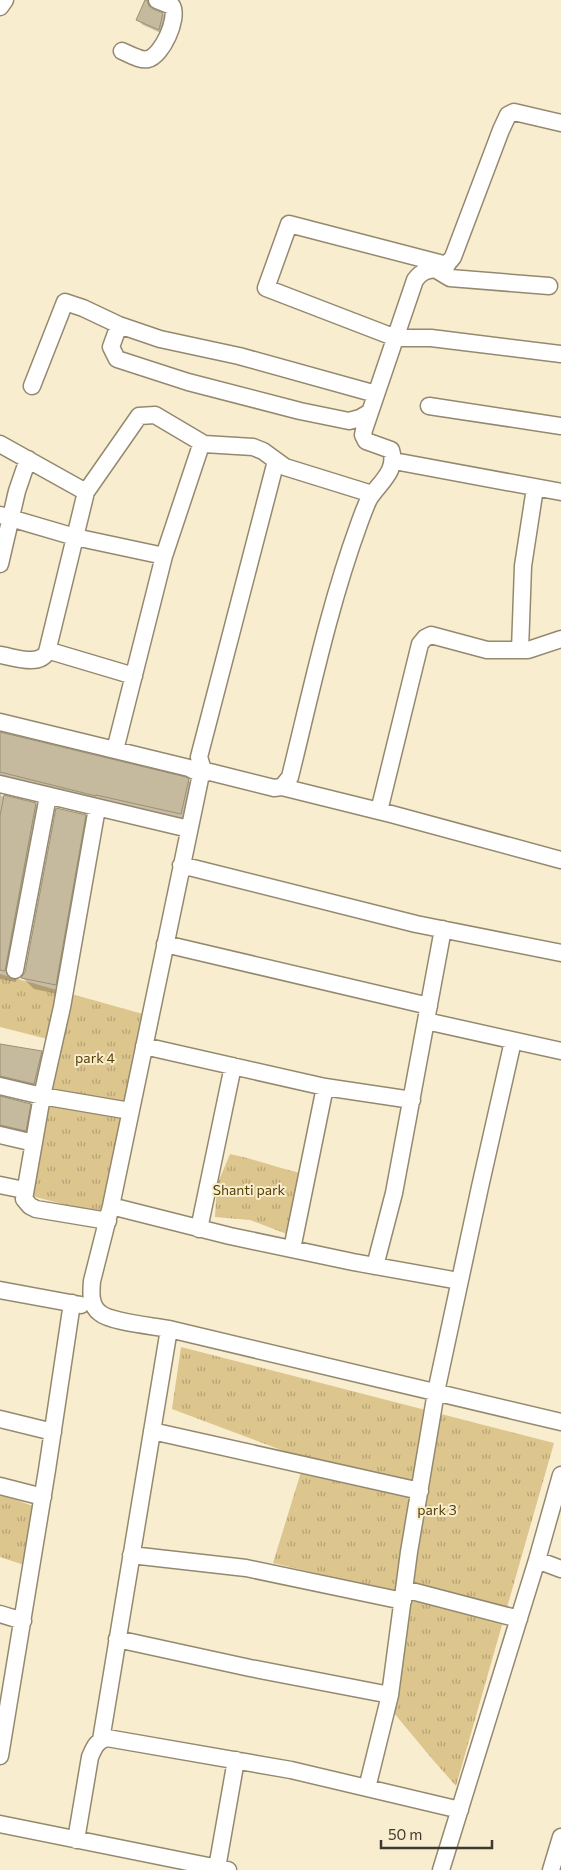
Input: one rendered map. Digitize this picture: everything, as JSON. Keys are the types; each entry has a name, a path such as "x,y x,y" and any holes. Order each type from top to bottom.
{"street":[{"path":"0,7 5,0"},
{"path":"122,51 143,59 149,59 158,52 173,25 175,13 172,6 156,0"},
{"path":"282,787 290,777 342,570 372,494 382,485 392,463 393,456 391,450 366,441 363,436 415,280 420,274 441,267 453,257 504,121 508,115 514,112 561,123"},
{"path":"549,286 450,278 441,267 289,224 266,288 396,338 431,338 561,354"},
{"path":"32,386 65,302 160,339 240,356 376,394"},
{"path":"120,325 111,347 117,358 147,370 300,411 348,421 360,418 370,412"},
{"path":"430,406 561,426"},
{"path":"0,655 37,661 44,657 47,652 86,492 139,416 156,415 204,444 253,447 263,451 286,467 372,494"},
{"path":"0,444 86,492"},
{"path":"115,750 164,556 196,456 204,444"},
{"path":"0,564 5,517 17,491 28,459"},
{"path":"276,461 200,756 203,773 181,865 109,1214 92,1281 91,1293 94,1306 100,1314 110,1318 169,1329 561,1422"},
{"path":"392,463 394,461 561,492"},
{"path":"520,650 524,566 535,488"},
{"path":"5,517 75,537 164,556"},
{"path":"379,811 420,644 425,638 431,635 487,650 528,650 561,639"},
{"path":"47,652 50,651 134,676"},
{"path":"0,722 203,773 210,772 274,788 282,787 561,860"},
{"path":"0,786 189,829"},
{"path":"15,970 48,796"},
{"path":"97,808 62,1007 42,1096 24,1190 24,1199 30,1206 36,1209 109,1214 199,1229 375,1266 460,1281"},
{"path":"181,865 416,924 561,953"},
{"path":"375,1266 394,1194 443,929"},
{"path":"165,944 428,1013 513,1041 561,1051"},
{"path":"367,1788 390,1695 403,1595 436,1392 513,1041"},
{"path":"144,1046 325,1087 412,1100"},
{"path":"199,1229 233,1066"},
{"path":"0,1086 42,1096 130,1111"},
{"path":"292,1249 325,1087"},
{"path":"0,1135 34,1143"},
{"path":"0,1185 24,1190"},
{"path":"0,1290 94,1306"},
{"path":"0,1756 6,1682 23,1621 72,1303"},
{"path":"101,1740 130,1555 169,1329"},
{"path":"0,1419 53,1432"},
{"path":"152,1430 420,1491"},
{"path":"441,1870 537,1560 561,1475"},
{"path":"0,1486 43,1497"},
{"path":"130,1555 246,1568 403,1595 519,1619"},
{"path":"537,1560 561,1569"},
{"path":"0,1614 23,1621"},
{"path":"117,1639 250,1668 390,1695"},
{"path":"76,1840 90,1758 95,1745 107,1738 292,1770 460,1810"},
{"path":"0,1824 76,1840 161,1864 223,1869 236,1760"},
{"path":"551,1870 561,1837"}],"green space":[{"name":"park 4","path":"0,974 143,1014 101,1214 28,1195 59,1042 0,1027"},
{"name":"Shanti park","path":"230,1154 300,1173 287,1234 250,1220 215,1217 217,1185"},
{"name":"park 3","path":"181,1347 554,1443 456,1786 389,1707 399,1593 273,1563 305,1459 172,1409"},
{"path":"0,1494 41,1509 27,1566 0,1557"}],"building":[{"path":"145,0 153,9 163,13 159,30 136,20"},
{"path":"0,732 186,777 189,779 181,814 96,796 0,772"},
{"path":"4,795 36,803 5,971 0,970 0,816"},
{"path":"56,808 86,815 56,985 21,978 25,972"},
{"path":"0,1044 42,1051 34,1084 0,1076"},
{"path":"0,1096 31,1104 26,1131 0,1125"}]}
